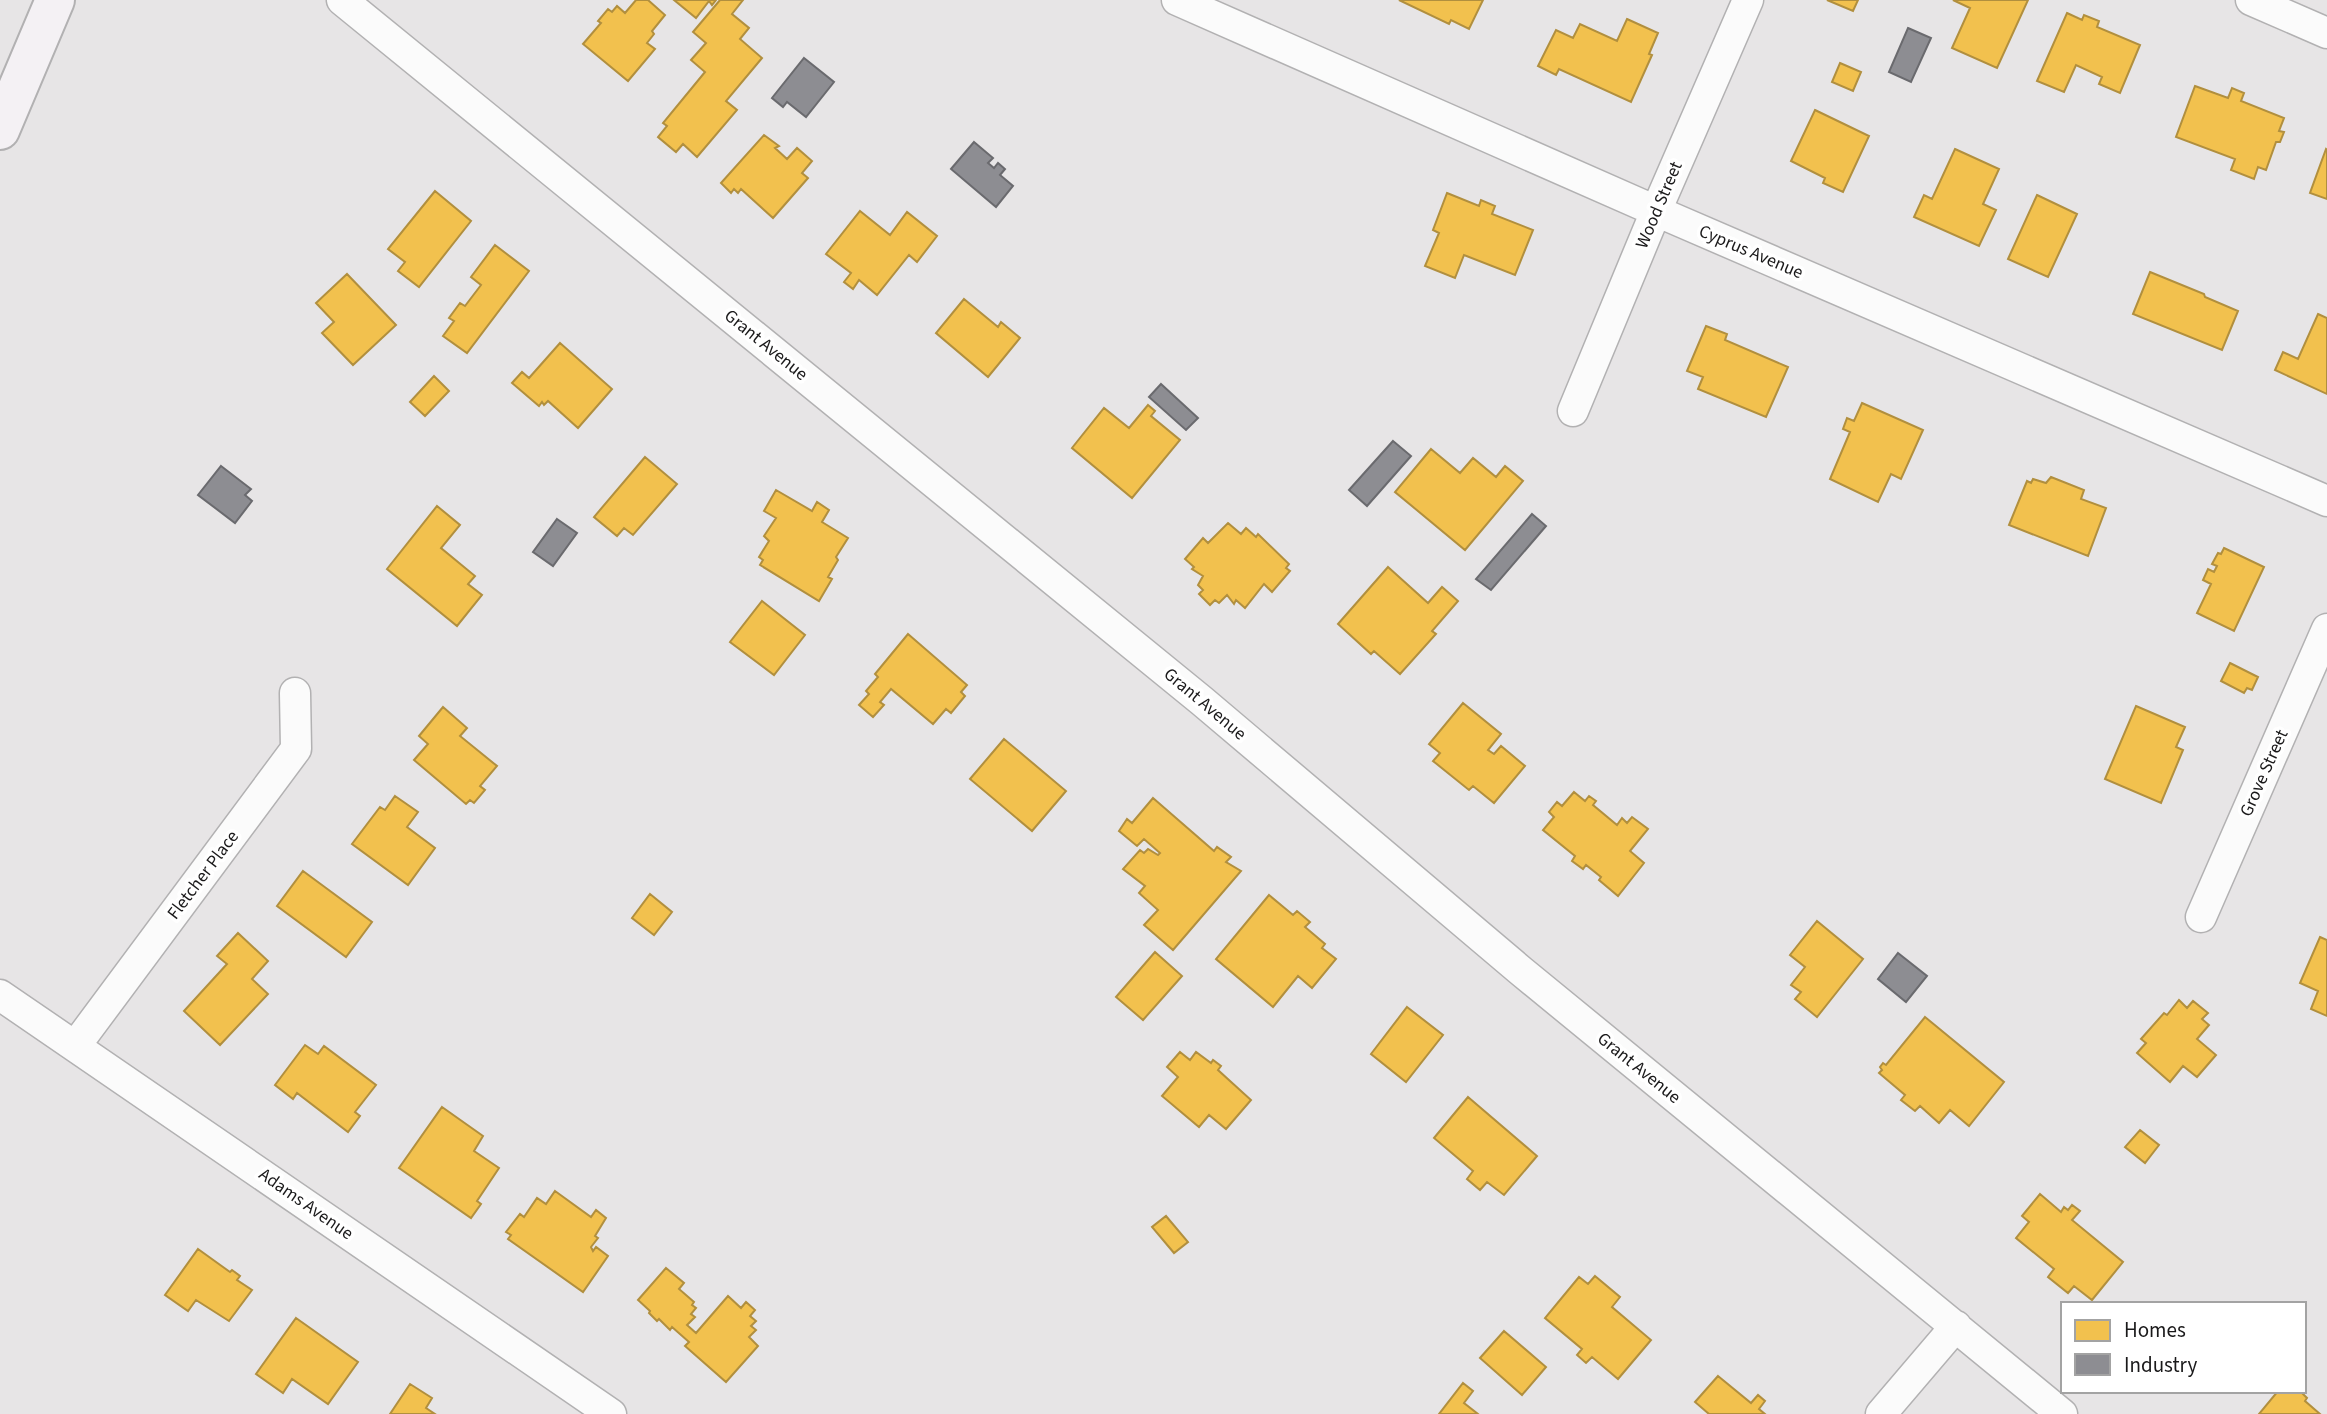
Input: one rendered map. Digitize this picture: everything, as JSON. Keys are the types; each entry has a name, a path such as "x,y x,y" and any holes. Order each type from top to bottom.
{"main road":[{"path":"0,130 55,0"}],"street":[{"name":"Grant Avenue","path":"342,0 1202,701 1521,971 2062,1414"},
{"name":"Cyprus Avenue","path":"1177,0 1656,211 2327,501"},
{"name":"Wood Street","path":"1573,411 1748,0"},
{"path":"2251,0 2327,33"},
{"name":"Grove Street","path":"2201,917 2327,629"},
{"name":"Fletcher Place","path":"76,1045 296,749 295,693"},
{"name":"Adams Avenue","path":"0,995 611,1414"},
{"path":"1881,1414 1956,1326"}],"building: Homes":[{"path":"636,0 648,0 665,15 652,31 654,34 647,43 655,49 628,81 583,44 601,23 598,21 608,9 612,12 617,6 625,13"},
{"path":"674,0 716,0 712,5 709,1 696,18"},
{"path":"720,0 743,0 732,14 749,28 740,39 762,58 726,101 737,110 697,157 683,144 676,152 658,137 667,126 663,123 705,72 691,60 706,43 693,32"},
{"path":"1399,0 1483,0 1469,29 1451,20 1449,24"},
{"path":"1827,0 1858,0 1853,11"},
{"path":"1953,0 2028,0 1997,68 1952,48 1970,8"},
{"path":"2067,13 2082,20 2084,15 2099,21 2097,27 2140,45 2120,93 2099,84 2102,77 2076,65 2064,92 2037,81"},
{"path":"1627,19 1658,33 1649,54 1652,55 1631,102 1559,69 1556,75 1538,66 1556,30 1573,38 1580,24 1617,41"},
{"path":"1840,63 1861,72 1853,91 1832,82"},
{"path":"2195,86 2228,98 2232,88 2244,93 2241,101 2284,118 2279,131 2284,132 2280,142 2276,142 2266,170 2258,167 2254,179 2231,170 2235,159 2176,137"},
{"path":"1815,110 1869,136 1843,192 1823,183 1825,178 1791,161"},
{"path":"764,135 779,146 775,148 787,159 797,148 812,161 802,173 808,178 773,218 741,189 738,193 734,189 731,193 721,183"},
{"path":"1955,149 1999,169 1983,204 1996,210 1979,246 1914,217 1924,195 1932,199"},
{"path":"2327,150 2327,199 2310,193"},
{"path":"435,191 471,221 419,287 398,271 405,262 388,249"},
{"path":"1447,193 1479,206 1481,200 1495,206 1492,214 1533,230 1515,275 1464,255 1455,278 1425,266 1439,233 1433,230"},
{"path":"2037,195 2077,214 2048,277 2008,259"},
{"path":"860,211 890,235 907,212 937,236 917,262 909,255 877,295 859,280 853,289 844,282 851,273 826,254"},
{"path":"495,245 529,271 467,353 443,336 454,321 449,318 460,303 465,306 481,285 471,277"},
{"path":"2150,272 2238,311 2222,350 2133,314"},
{"path":"347,274 396,325 353,365 322,333 334,322 316,303"},
{"path":"964,299 998,327 1001,322 1020,338 988,377 936,333"},
{"path":"2318,314 2327,318 2327,394 2275,370 2283,352 2298,359"},
{"path":"1706,326 1727,334 1725,340 1788,367 1766,417 1698,389 1703,377 1687,371"},
{"path":"560,343 612,389 578,428 548,401 539,406 512,383 522,372 529,378"},
{"path":"434,376 449,391 425,416 410,402"},
{"path":"1862,403 1923,430 1901,479 1891,474 1878,502 1830,479 1850,432 1843,429 1847,418 1854,421"},
{"path":"1148,405 1155,411 1151,416 1180,440 1132,498 1072,448 1104,408 1129,428"},
{"path":"1431,449 1460,473 1473,458 1496,477 1505,466 1523,481 1465,550 1395,492"},
{"path":"645,457 677,484 633,535 624,528 617,536 594,517"},
{"path":"2051,477 2084,490 2081,499 2106,508 2088,556 2009,525 2027,481 2031,483 2033,479 2046,483"},
{"path":"776,490 812,511 817,502 829,510 822,522 848,538 836,557 838,560 828,577 832,579 819,601 760,565 763,560 759,557 769,541 764,536 776,518 764,511"},
{"path":"437,506 460,525 441,548 475,576 468,584 482,595 457,626 387,569"},
{"path":"1228,523 1241,534 1246,528 1256,537 1258,534 1289,564 1286,568 1290,571 1272,592 1264,584 1245,608 1236,600 1234,604 1227,595 1219,603 1215,600 1210,605 1199,594 1203,590 1198,585 1203,576 1192,569 1194,567 1185,559 1203,538 1208,543"},
{"path":"2224,548 2264,567 2234,631 2197,613 2211,584 2203,580 2208,569 2214,572 2217,566 2212,564"},
{"path":"1388,567 1428,603 1442,587 1458,601 1432,631 1436,634 1400,674 1374,651 1371,654 1338,624"},
{"path":"762,601 805,635 774,675 730,642"},
{"path":"908,634 967,685 961,692 965,696 951,713 946,709 933,724 891,689 880,702 884,705 873,717 859,705 878,677 875,674"},
{"path":"2230,663 2258,677 2252,690 2247,688 2244,693 2221,681"},
{"path":"1463,703 1501,734 1488,750 1494,754 1501,746 1525,766 1494,803 1473,786 1469,790 1433,761 1440,753 1429,744"},
{"path":"2136,706 2185,727 2176,747 2183,750 2161,803 2105,779"},
{"path":"443,707 467,728 460,736 497,766 480,786 485,790 474,803 470,800 466,804 414,760 428,744 419,736"},
{"path":"1004,739 1066,791 1032,831 970,779"},
{"path":"1574,792 1585,801 1589,796 1596,801 1593,805 1617,825 1622,818 1627,823 1632,817 1648,829 1630,851 1644,863 1618,896 1586,865 1583,869 1572,861 1575,856 1543,830 1554,817 1549,812 1557,802 1562,806"},
{"path":"395,796 418,812 407,827 435,848 408,885 352,844 380,807 385,810"},
{"path":"1153,798 1214,851 1217,847 1231,857 1226,862 1241,871 1173,950 1144,925 1158,910 1139,893 1145,886 1123,869 1140,850 1144,853 1148,849 1158,855 1160,853 1144,839 1137,846 1119,831 1127,819 1132,823"},
{"path":"303,871 372,922 346,957 277,906"},
{"path":"650,894 672,912 654,935 632,918"},
{"path":"1269,895 1293,915 1297,911 1310,922 1305,927 1325,944 1322,948 1336,959 1312,988 1298,976 1273,1007 1216,959"},
{"path":"1817,921 1863,959 1817,1017 1795,999 1801,992 1791,985 1805,967 1790,955"},
{"path":"238,933 268,961 252,979 268,994 220,1045 184,1011 227,964 217,956"},
{"path":"2320,937 2327,940 2327,1016 2311,1009 2318,991 2300,983"},
{"path":"1155,952 1182,976 1143,1020 1116,997"},
{"path":"2179,1000 2187,1008 2193,1001 2208,1013 2202,1019 2209,1025 2197,1039 2216,1055 2197,1077 2183,1066 2170,1082 2137,1053 2146,1043 2141,1039"},
{"path":"1407,1007 1443,1035 1406,1082 1371,1054"},
{"path":"1925,1017 2004,1082 1969,1126 1950,1110 1939,1123 1920,1106 1915,1111 1901,1100 1905,1095 1879,1073 1883,1063 1886,1065"},
{"path":"305,1045 318,1054 324,1046 376,1085 355,1112 360,1116 348,1132 297,1093 293,1099 275,1085"},
{"path":"1180,1052 1190,1060 1196,1052 1211,1063 1213,1060 1221,1066 1218,1070 1251,1100 1226,1129 1209,1115 1199,1127 1162,1096 1178,1077 1167,1067"},
{"path":"1468,1097 1537,1156 1504,1195 1487,1182 1480,1190 1467,1179 1473,1171 1434,1138"},
{"path":"442,1107 483,1136 474,1151 499,1168 477,1201 481,1204 471,1218 399,1168"},
{"path":"2140,1130 2159,1145 2145,1163 2125,1147"},
{"path":"555,1191 591,1217 596,1210 606,1218 591,1247 593,1251 596,1247 608,1256 583,1292 508,1239 511,1235 506,1232 520,1214 524,1217 537,1198 546,1204"},
{"path":"2040,1194 2061,1212 2064,1207 2068,1210 2072,1205 2080,1211 2072,1220 2123,1262 2092,1300 2074,1286 2068,1293 2048,1277 2054,1269 2016,1238 2029,1222 2022,1216"},
{"path":"1166,1216 1188,1242 1174,1253 1152,1227"},
{"path":"198,1249 240,1276 237,1280 252,1290 229,1321 196,1300 188,1311 165,1295"},
{"path":"666,1268 684,1283 679,1289 694,1302 692,1305 696,1308 691,1314 695,1317 687,1325 696,1333 728,1296 741,1308 746,1302 755,1310 750,1316 756,1321 751,1326 756,1330 749,1337 758,1346 726,1382 685,1346 689,1342 672,1327 670,1330 659,1319 657,1321 638,1300"},
{"path":"1595,1276 1620,1297 1612,1307 1651,1340 1618,1379 1592,1357 1586,1363 1577,1355 1582,1349 1545,1318 1579,1277 1588,1284"},
{"path":"296,1318 358,1362 328,1404 292,1379 283,1393 256,1374"},
{"path":"1504,1331 1546,1367 1522,1395 1480,1358"},
{"path":"1718,1376 1751,1403 1758,1395 1765,1401 1759,1409 1765,1414 1709,1414 1695,1402"},
{"path":"1463,1383 1473,1391 1464,1403 1478,1414 1439,1414"},
{"path":"410,1384 432,1398 426,1408 435,1414 390,1414"},
{"path":"2276,1393 2302,1393 2307,1398 2305,1401 2320,1414 2259,1414"}],"building: Industry":[{"path":"1908,28 1931,38 1911,82 1889,72"},
{"path":"804,58 834,82 806,117 787,102 783,107 772,98"},
{"path":"974,142 993,158 988,163 994,168 998,163 1005,169 1000,175 1013,186 996,207 951,169"},
{"path":"1161,384 1198,418 1186,430 1149,397"},
{"path":"1393,441 1411,456 1367,506 1349,490"},
{"path":"221,466 251,489 245,495 252,501 235,523 198,495"},
{"path":"1532,514 1546,526 1491,590 1476,579"},
{"path":"557,519 577,533 553,566 533,552"},
{"path":"1898,953 1927,976 1906,1002 1878,979"}]}
